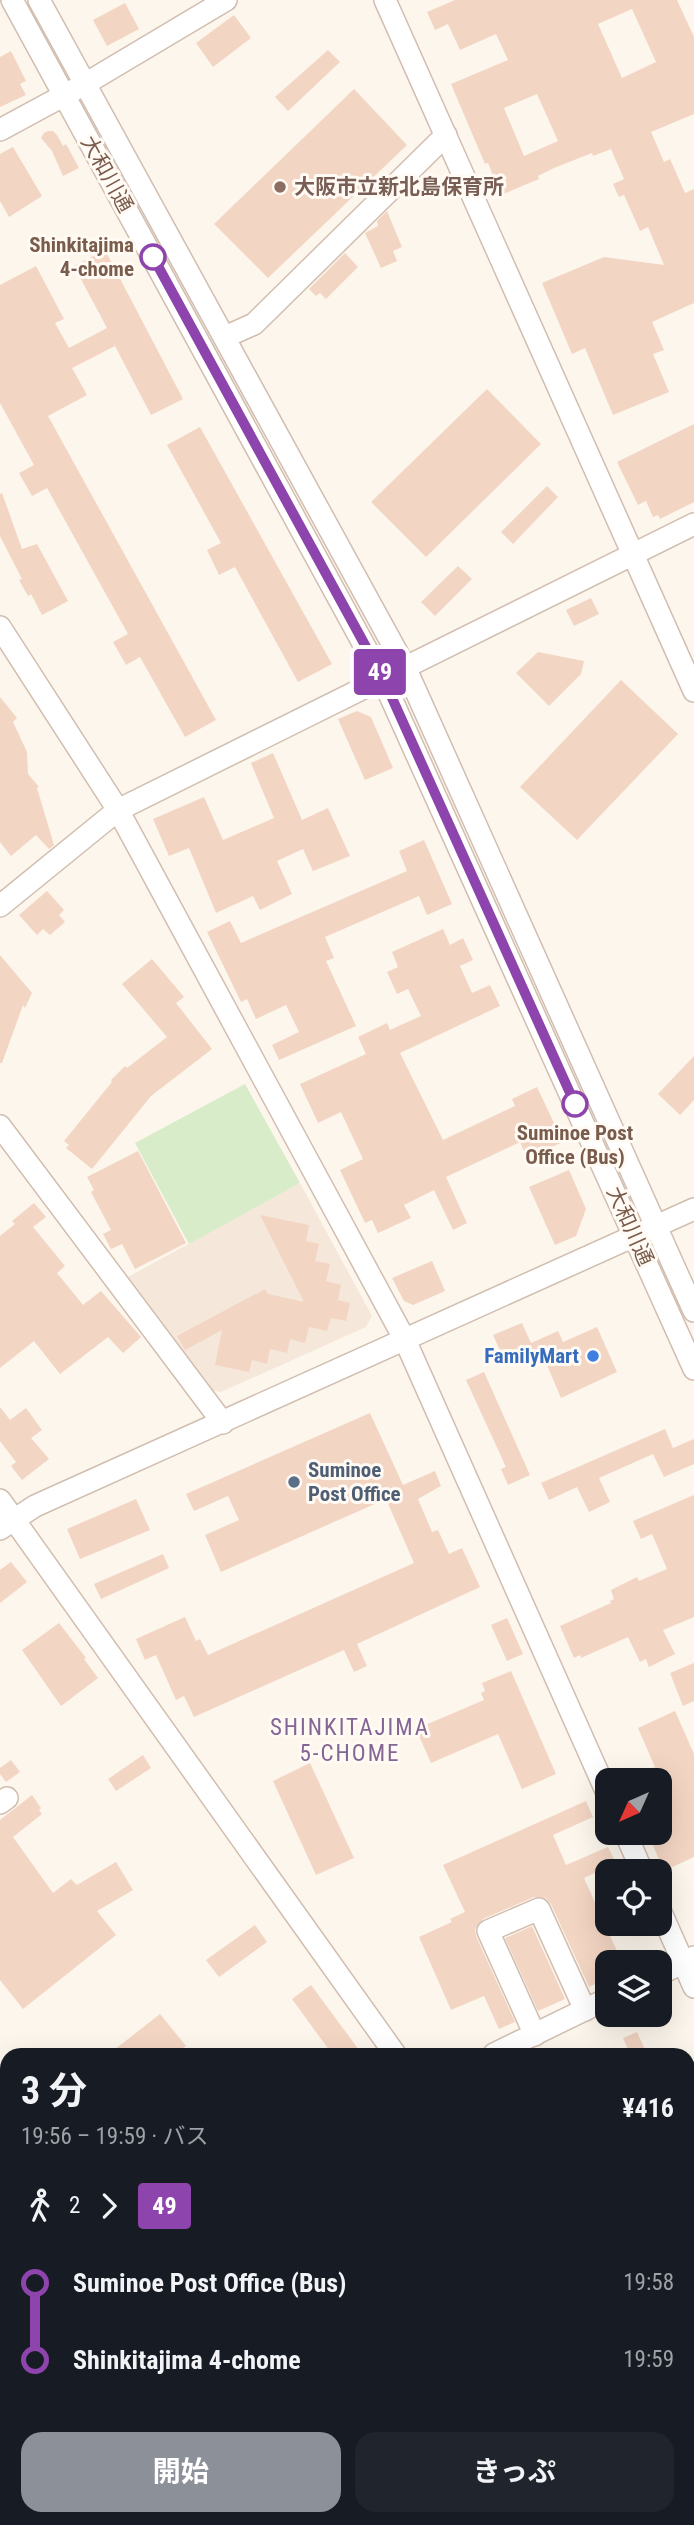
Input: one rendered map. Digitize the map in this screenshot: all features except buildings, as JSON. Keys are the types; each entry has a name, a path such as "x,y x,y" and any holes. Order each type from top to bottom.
{"street":[{"name":"大和川通","path":"12,0 383,678 694,1369"},
{"name":"大和川通","path":"39,0 405,667 694,1311"},
{"path":"0,130 85,84 226,0"},
{"path":"385,0 694,691"},
{"path":"225,337 254,324 446,135"},
{"path":"0,906 118,810 694,524"},
{"path":"0,627 118,810 405,1340 596,1768"},
{"path":"0,1126 223,1423"},
{"path":"7,1524 35,1506 694,1209"},
{"path":"0,1500 7,1524 391,2048"},
{"path":"535,2035 488,1931 539,1909 585,2010"},
{"path":"672,1931 689,1960 694,1987"},
{"path":"672,1968 689,1960"},
{"path":"507,2048 595,2005"}],"shaded area":[{"path":"300,1183 372,1316 366,1327 221,1392 209,1390 126,1278"}],"green space":[{"path":"245,1084 300,1183 189,1244 135,1143"}],"bus line":[{"name":"49","path":"153,257 383,678 575,1104"}],"place":[{"name":"大阪市立新北島保育所","path":"280,187"},
{"name":"Shinkitajima 4-chome","path":"153,257"},
{"name":"Suminoe Post Office (Bus)","path":"575,1104"},
{"name":"FamilyMart","path":"593,1356"},
{"name":"Suminoe Post Office","path":"294,1482"}],"district":[{"name":"SHINKITAJIMA 5-CHOME","path":"350,1740"}]}
